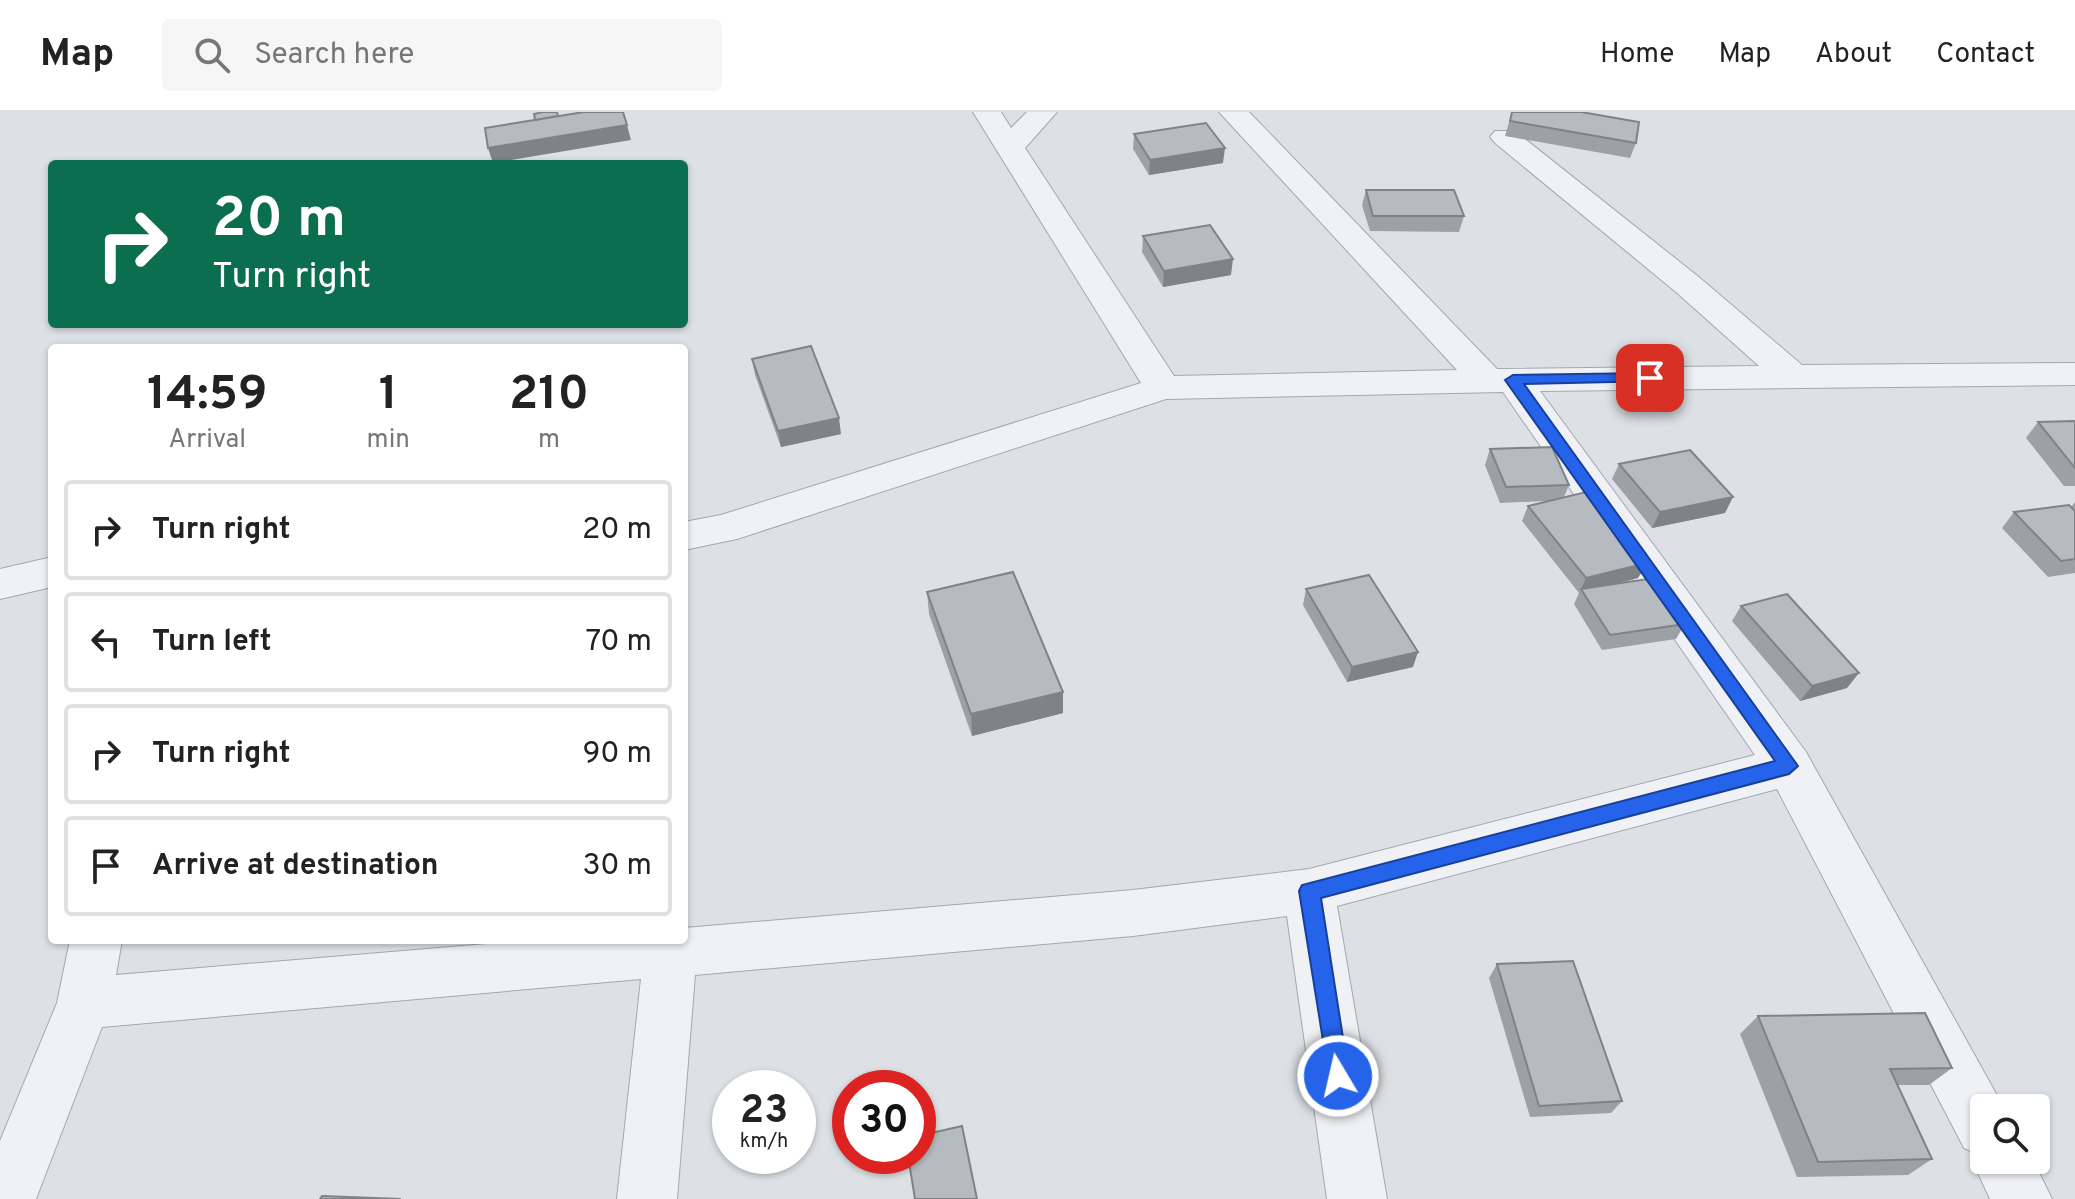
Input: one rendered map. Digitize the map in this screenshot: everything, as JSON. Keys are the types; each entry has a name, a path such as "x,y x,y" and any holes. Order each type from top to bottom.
{"street":[{"path":"987,112 1163,388"},
{"path":"1009,147 1043,112"},
{"path":"1233,112 1500,380 1789,766 1970,1102"},
{"path":"1505,137 1688,285 1793,377"},
{"path":"688,535 723,529 1163,388 1500,380 2075,374"},
{"path":"0,584 48,573"},
{"path":"84,1003 1133,913 1309,891 1789,766"},
{"path":"1309,891 1357,1199"},
{"path":"6,1199 84,1003 95,944"},
{"path":"647,1199 670,953"},
{"path":"2009,1174 2022,1199"}],"building":[{"path":"557,112 558,116 535,120 534,114"},
{"path":"584,112 623,112 627,125 488,148 485,128"},
{"path":"1512,112 1581,112 1639,122 1636,143 1510,121"},
{"path":"1206,123 1225,148 1150,160 1134,134"},
{"path":"1366,190 1454,190 1464,216 1373,216"},
{"path":"1210,225 1233,259 1164,271 1143,236"},
{"path":"811,346 839,418 778,431 752,359"},
{"path":"2075,421 2075,468 2038,422"},
{"path":"1552,447 1569,485 1506,487 1490,449"},
{"path":"1690,450 1733,497 1660,512 1619,464"},
{"path":"1586,492 1647,563 1586,578 1528,506"},
{"path":"2069,505 2075,511 2075,559 2061,561 2014,512"},
{"path":"1013,572 1063,692 971,714 927,592"},
{"path":"1369,575 1418,652 1352,667 1306,589"},
{"path":"1654,578 1685,624 1610,635 1581,589"},
{"path":"1787,594 1859,673 1812,686 1741,606"},
{"path":"1573,961 1622,1101 1539,1106 1497,964"},
{"path":"1925,1013 1952,1068 1890,1069 1932,1159 1818,1162 1758,1016"},
{"path":"962,1126 977,1199 915,1199 911,1174 936,1174 936,1132"},
{"path":"322,1196 401,1199 320,1199"}],"route":[{"path":"1338,1076 1309,891 1789,766 1513,380 1650,378"}]}
